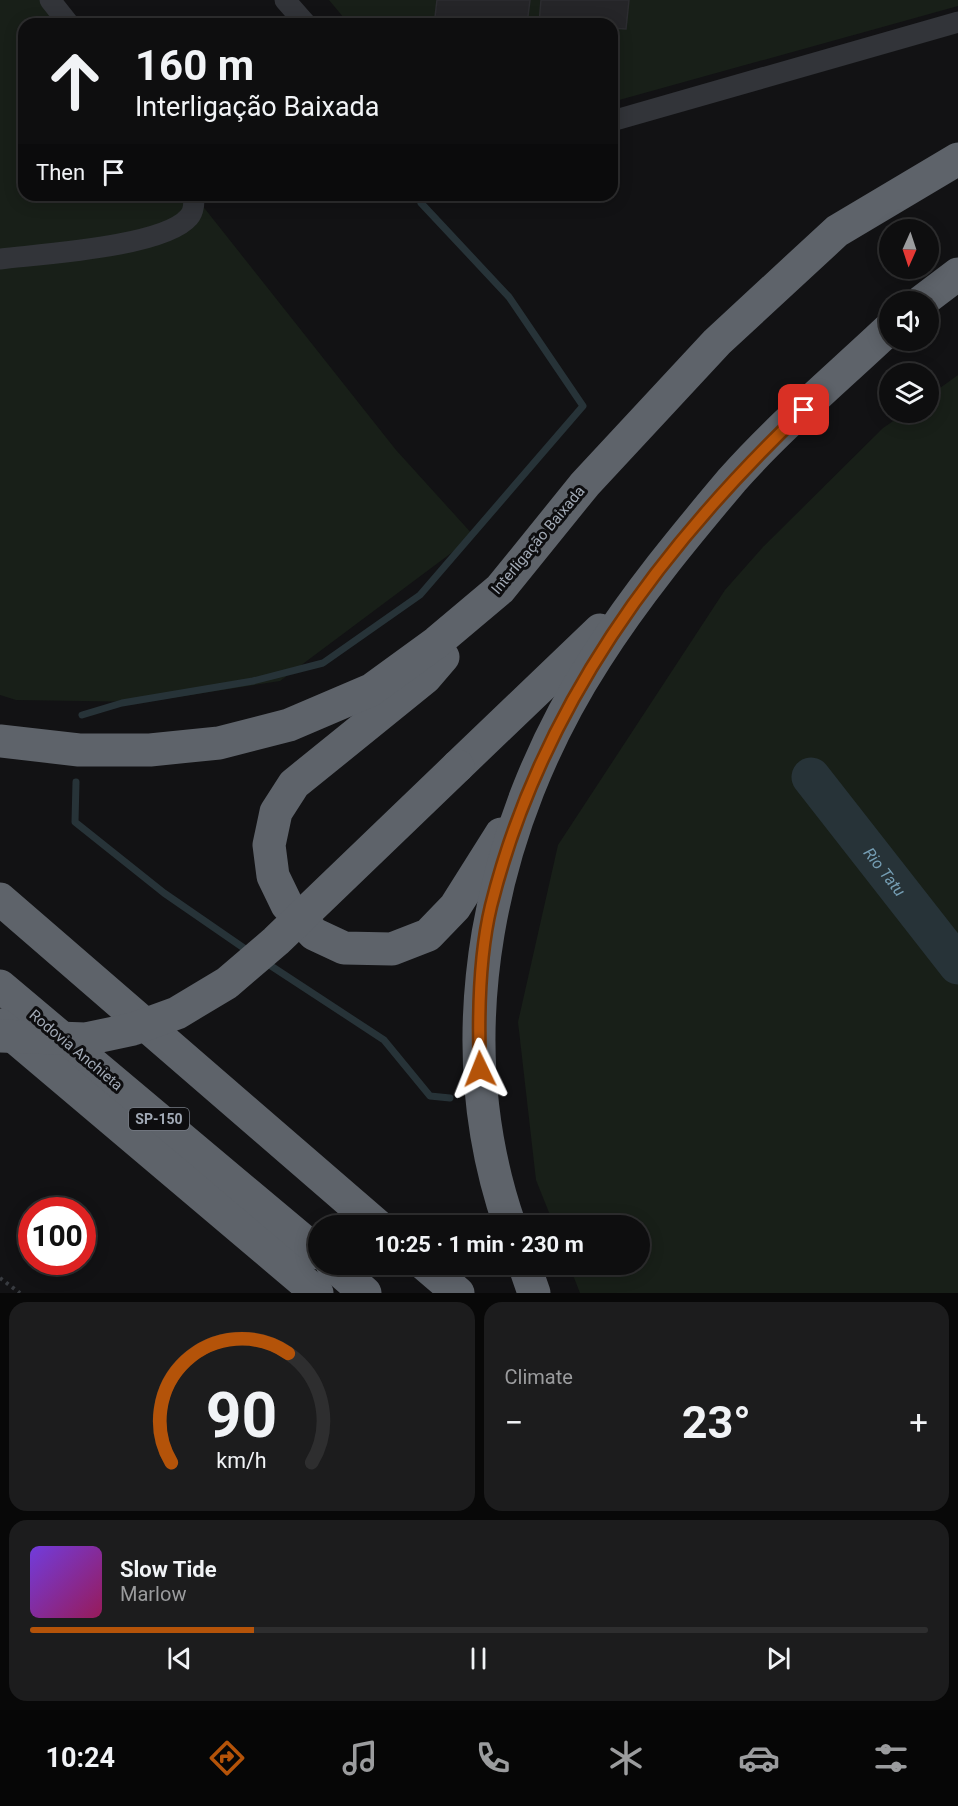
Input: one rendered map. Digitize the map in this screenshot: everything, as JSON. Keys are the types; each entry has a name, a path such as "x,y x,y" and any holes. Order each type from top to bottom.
{"highway":[{"name":"Interligação Baixada","path":"0,741 79,750 150,750 219,743 289,725 371,690 437,642 500,588 585,484 717,342 837,231 958,159"},
{"path":"936,291 958,274"},
{"path":"0,1036 86,1039 133,1029 177,1013 227,982 276,941 646,585 753,459 879,339"},
{"path":"506,1215 498,1190 481,1107 478,1011 491,908 524,798 546,747 588,670 646,585"},
{"path":"500,588 425,678 294,784 276,812 269,845 273,876 287,905 314,934 344,948 392,949 428,935 455,907 524,798"},
{"path":"0,899 365,1215"},
{"name":"Rodovia Anchieta","path":"0,986 308,1245"},
{"name":"Rodovia Anchieta","path":"0,1026 317,1293"},
{"path":"345,1275 365,1293"},
{"path":"437,1275 458,1293"},
{"path":"528,1275 534,1293"}],"street":[{"path":"50,0 64,18"},
{"path":"285,0 301,18"},
{"path":"618,119 958,22"},
{"path":"0,259 128,244 167,230 189,218 194,201"}],"path":[{"path":"0,1278 21,1293"}],"shaded area":[{"path":"0,0 40,0 54,18 18,18 18,201 199,201 396,450 474,536 280,681 146,702 16,700 0,695"},
{"path":"329,0 958,0 958,6 618,100 618,18 344,18"},
{"path":"958,375 958,1293 580,1293 573,1275 650,1275 650,1215 550,1215 536,1180 518,1022 558,845 725,590 763,547 883,428 890,423 939,423 939,389"}],"building":[{"path":"437,0 530,0 528,18 435,17"},
{"path":"541,0 629,0 626,29 618,28 618,18 540,18"}],"waterway":[{"path":"82,715 122,703 253,681 323,663 420,595 583,406 509,297 421,203"},
{"name":"Rio Tatu","path":"811,777 958,965"},
{"path":"76,782 75,822 164,893 251,953"},
{"path":"265,962 384,1040 430,1096 450,1098"}],"route":[{"path":"480,1069 478,1011 491,908 524,798 546,747 594,660 646,585 733,479 804,410"}]}
